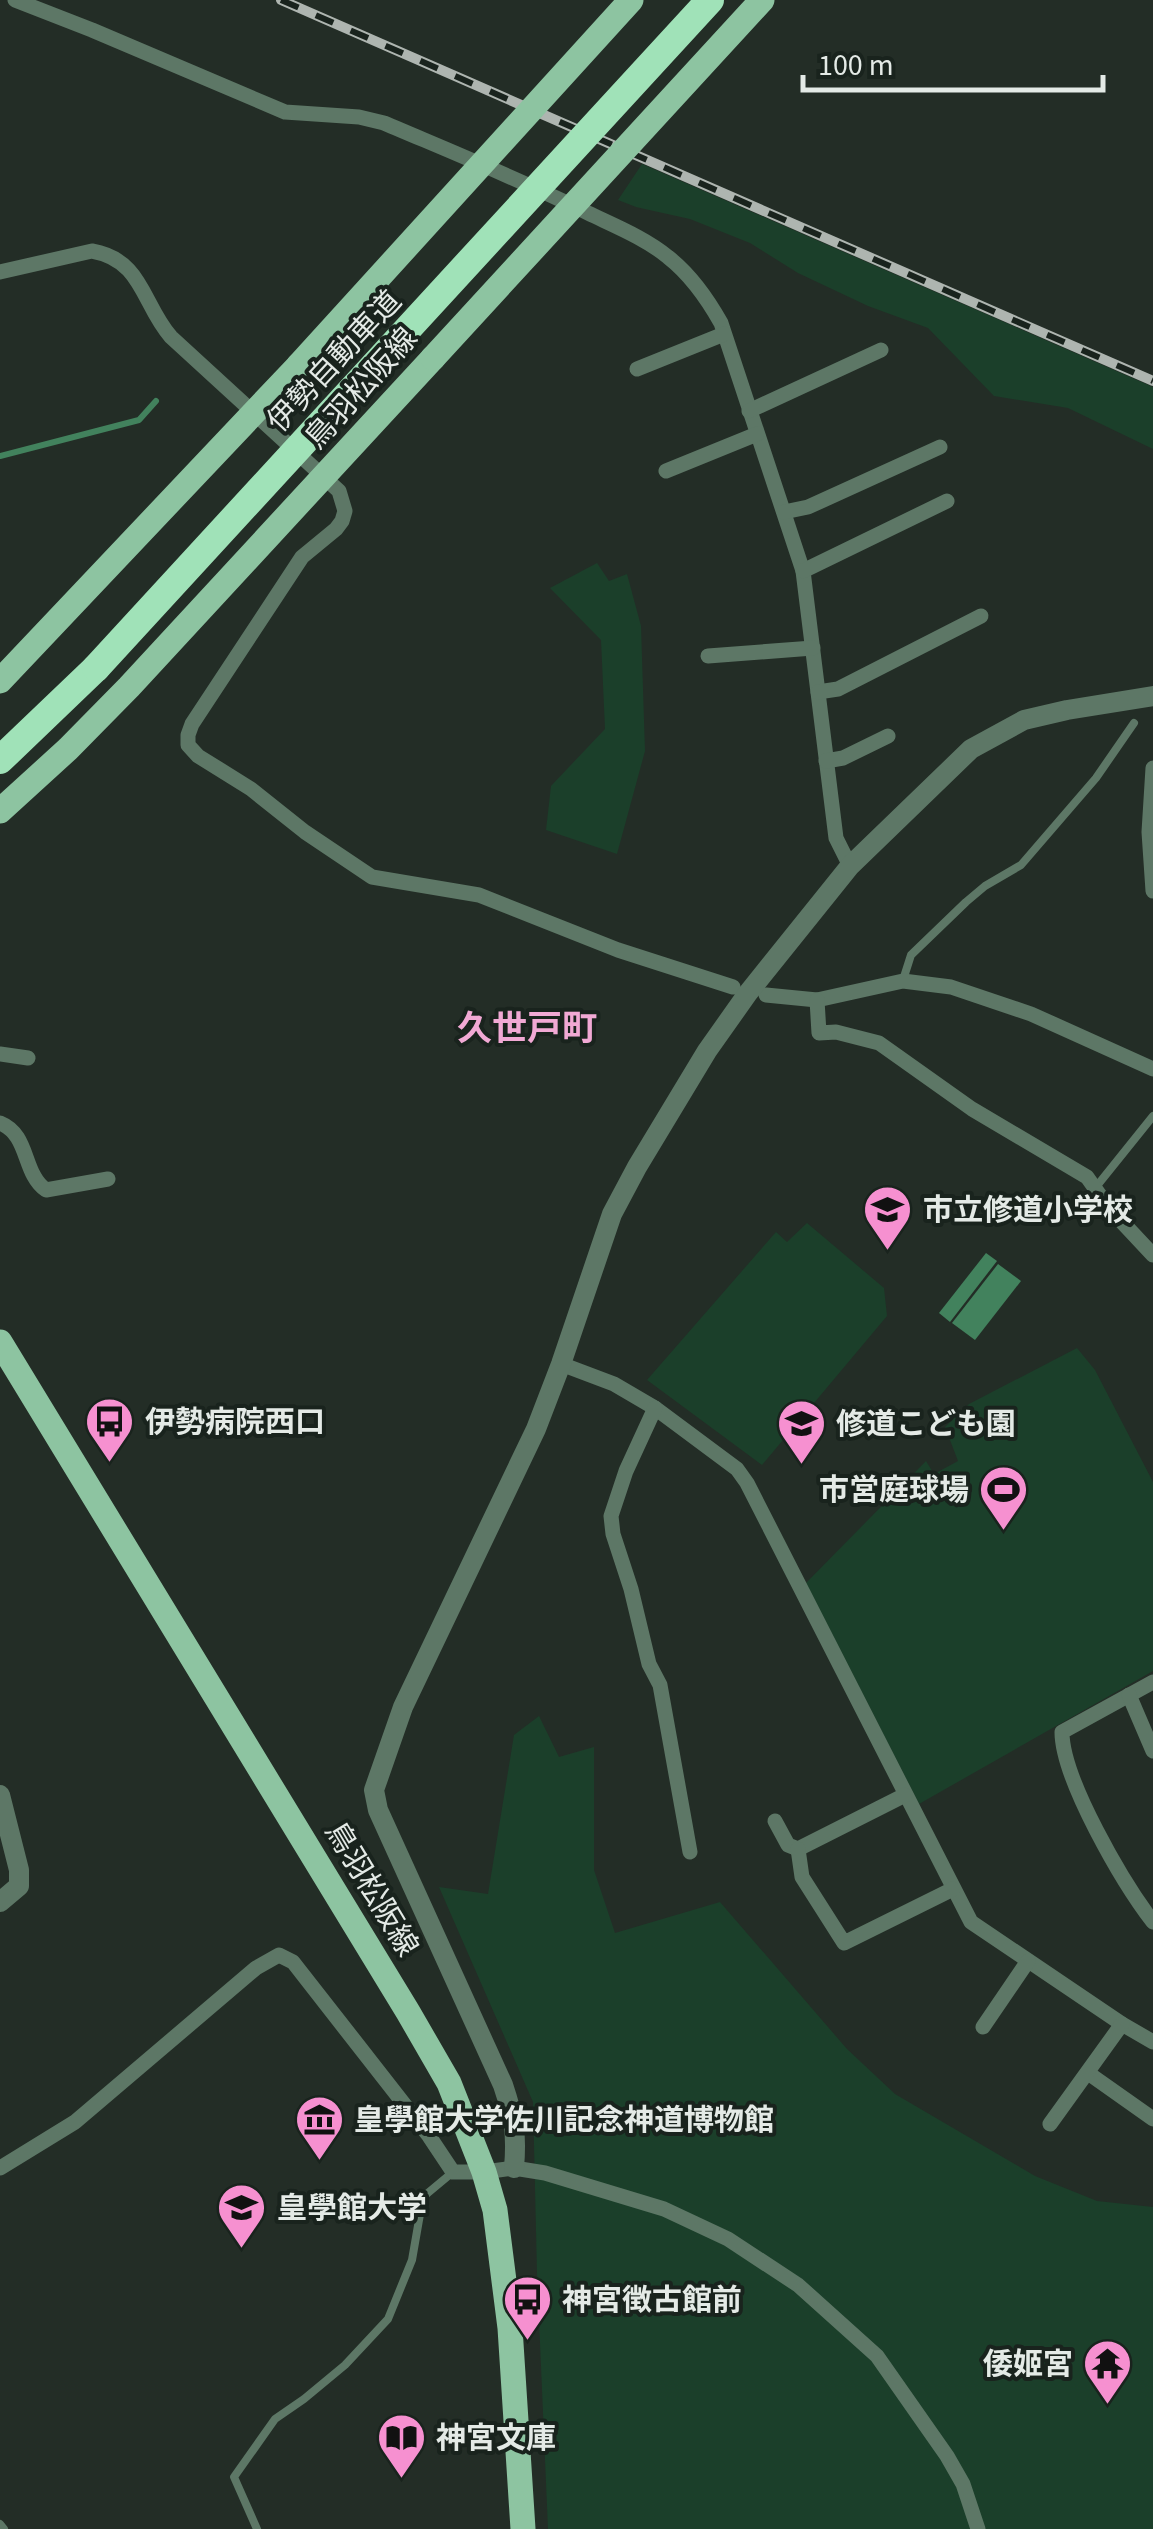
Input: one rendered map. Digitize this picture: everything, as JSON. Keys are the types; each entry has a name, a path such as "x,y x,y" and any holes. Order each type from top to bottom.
{"highway":[{"name":"伊勢自動車道","path":"0,760 685,0"},
{"name":"伊勢自動車道","path":"0,736 89,662 710,0"}],"main road":[{"name":"鳥羽松阪線","path":"0,681 254,415 631,0"},
{"name":"鳥羽松阪線","path":"0,812 129,687 762,0"},
{"name":"鳥羽松阪線","path":"2,1348 449,2083 484,2172 494,2210 506,2290 523,2529"}],"street":[{"path":"15,0 285,112 384,123 556,197 666,255 690,276 721,323 803,571 836,838 850,866"},
{"path":"0,272 92,251 117,259 137,279 162,327 339,492 344,501 342,521 302,557 192,724 188,745 198,756 372,877 479,895 618,950 733,987"},
{"path":"637,369 724,334"},
{"path":"750,411 882,350"},
{"path":"666,471 757,434"},
{"path":"784,512 808,507 940,446"},
{"path":"803,571 947,501"},
{"path":"818,692 838,690 982,616"},
{"path":"708,656 813,648"},
{"path":"514,2168 517,2136 503,2085 378,1810 374,1790 402,1707 536,1428 612,1214 707,1051 748,993 850,866 971,749 1024,720 1153,696"},
{"path":"826,761 842,758 888,736"},
{"path":"1153,768 1153,890"},
{"path":"766,995 817,1000 903,981 951,987 1030,1014 1153,1069"},
{"path":"817,1000 820,1033 836,1032 879,1042 972,1109 1078,1171 1153,1255"},
{"path":"0,1054 28,1058"},
{"path":"0,1123 18,1136 37,1183 46,1190 108,1179"},
{"path":"561,1364 614,1384 727,1460 747,1483 971,1922 1153,2042"},
{"path":"655,1408 626,1471 611,1516 649,1664 660,1685 690,1852"},
{"path":"1153,1682 1062,1732 1062,1746 1078,1788 1111,1858 1153,1922"},
{"path":"1129,1695 1153,1751"},
{"path":"775,1820 788,1845 798,1849 906,1794"},
{"path":"0,1795 19,1886 0,1902"},
{"path":"798,1849 802,1877 844,1943 953,1889"},
{"path":"0,2168 75,2122 256,1968 279,1954 293,1962 453,2172 514,2168 545,2172 664,2208 728,2240 798,2285 877,2356 947,2456 963,2484 978,2529"},
{"path":"982,2027 1028,1961"},
{"path":"1050,2124 1122,2024"},
{"path":"1088,2073 1153,2119"}],"lane":[{"path":"903,981 911,955 985,886 1021,864 1096,778 1134,723"},
{"path":"1096,1187 1153,1116"},
{"path":"257,2529 234,2476 274,2419 344,2365 388,2319 412,2260 423,2197 453,2172"}],"shaded area":[{"path":"642,164 1153,387 1153,449 1068,408 994,396 928,328 868,306 798,273 750,243 690,219 618,200"},
{"path":"597,563 609,581 627,574 641,626 645,751 617,854 546,830 551,786 605,729 601,640 550,588"},
{"path":"807,1223 884,1288 887,1316 762,1465 647,1380 776,1232 787,1242"},
{"path":"986,1253 997,1261 950,1322 939,1313"},
{"path":"998,1264 1021,1281 975,1340 952,1323"},
{"name":"市営庭球場","path":"1077,1348 1095,1370 1153,1482 1153,1671 919,1804 806,1583 926,1461 934,1474 958,1461 945,1427 969,1404"},
{"name":"倭姬宮","path":"539,1716 559,1757 594,1747 594,1870 615,1933 720,1902 847,2049 895,2094 1035,2176 1097,2201 1153,2207 1153,2529 548,2529 533,2102 439,1887 488,1894 514,1735"}],"waterway":[{"path":"0,456 139,420 156,401"}],"railway":[{"path":"281,0 1153,381"}],"place":[{"name":"市立修道小学校","path":"888,1252"},
{"name":"伊勢病院西口","path":"110,1464"},
{"name":"修道こども園","path":"801,1466"},
{"name":"市営庭球場","path":"1004,1532"},
{"name":"皇學館大学佐川記念神道博物館","path":"319,2162"},
{"name":"皇學館大学","path":"242,2250"},
{"name":"神宮徴古館前","path":"527,2342"},
{"name":"倭姬宮","path":"1108,2406"},
{"name":"神宮文庫","path":"401,2480"}],"district":[{"name":"久世戸町","path":"527,1028"}]}
